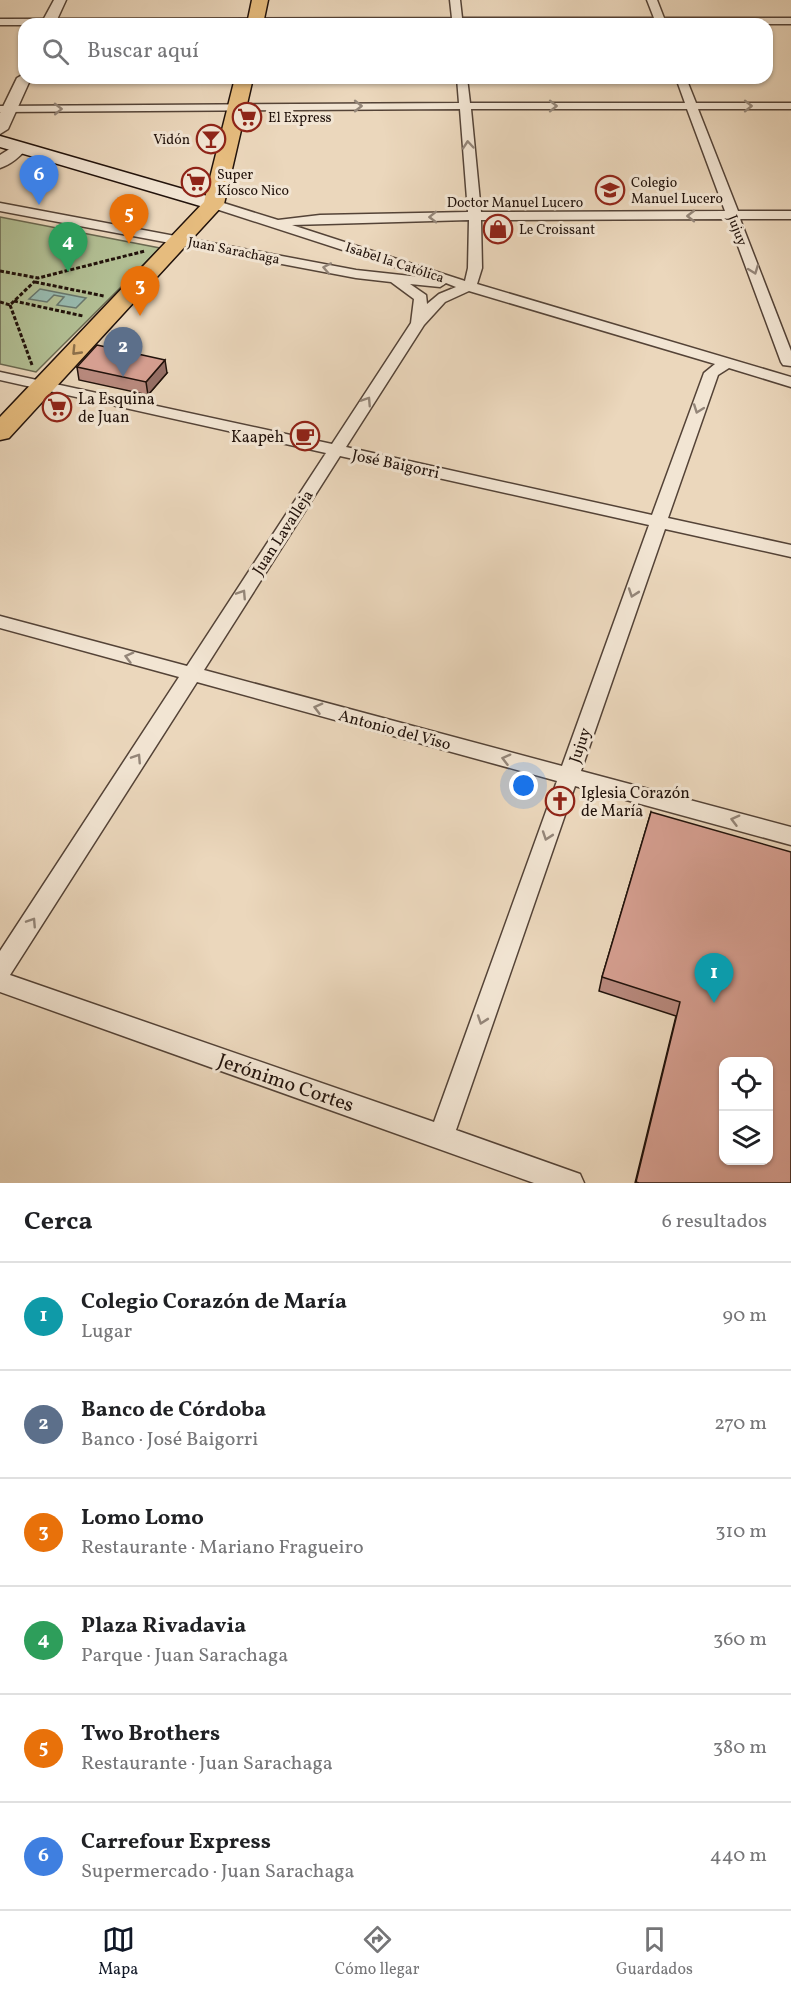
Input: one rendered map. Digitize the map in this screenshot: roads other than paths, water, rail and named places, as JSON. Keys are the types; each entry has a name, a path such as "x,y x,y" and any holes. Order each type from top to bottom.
{"main road":[{"path":"256,18 260,0"},
{"path":"0,432 214,204 243,84"},
{"name":"Isabel la Católica","path":"0,141 214,204"}],"street":[{"path":"51,18 60,0"},
{"path":"455,0 457,18"},
{"path":"652,0 659,18"},
{"path":"773,21 791,21"},
{"path":"0,22 18,22"},
{"path":"0,129 5,109 20,84"},
{"path":"463,84 475,216 475,273 468,286"},
{"name":"Jujuy","path":"683,84 789,362 773,376"},
{"path":"5,109 238,106 791,106"},
{"path":"0,163 19,148"},
{"name":"Isabel la Católica","path":"214,204 468,286 791,382"},
{"name":"Juan Sarachaga","path":"0,207 356,274 395,280 468,286"},
{"name":"Doctor Manuel Lucero","path":"275,223 320,219 475,216 791,215"},
{"path":"356,274 377,269 378,263 375,255"},
{"path":"395,280 421,298 418,323"},
{"name":"Juan Lavalleja","path":"0,971 418,323 442,298 468,286"},
{"name":"Jujuy","path":"441,1137 711,373 728,362"},
{"name":"José Baigorri","path":"0,376 791,550"},
{"name":"Antonio del Viso","path":"0,622 791,836"},
{"name":"Jerónimo Cortes","path":"0,982 572,1183"}],"water":[{"path":"40,289 86,298 76,308 57,305 64,297 54,295 47,302 29,299"}],"place":[{"name":"El Express","path":"247,117"},
{"name":"Vidón","path":"211,139"},
{"name":"Super Kiosco Nico","path":"196,182"},
{"name":"Colegio Manuel Lucero","path":"610,190"},
{"name":"Carrefour Express","path":"39,205"},
{"name":"Le Croissant","path":"498,229"},
{"name":"Two Brothers","path":"129,244"},
{"name":"Plaza Rivadavia","path":"68,272"},
{"name":"Lomo Lomo","path":"140,316"},
{"name":"Banco de Córdoba","path":"123,377"},
{"name":"La Esquina de Juan","path":"57,407"},
{"name":"Kaapeh","path":"305,436"},
{"name":"Iglesia Corazón de María","path":"560,801"},
{"name":"Colegio Corazón de María","path":"714,1003"}]}
